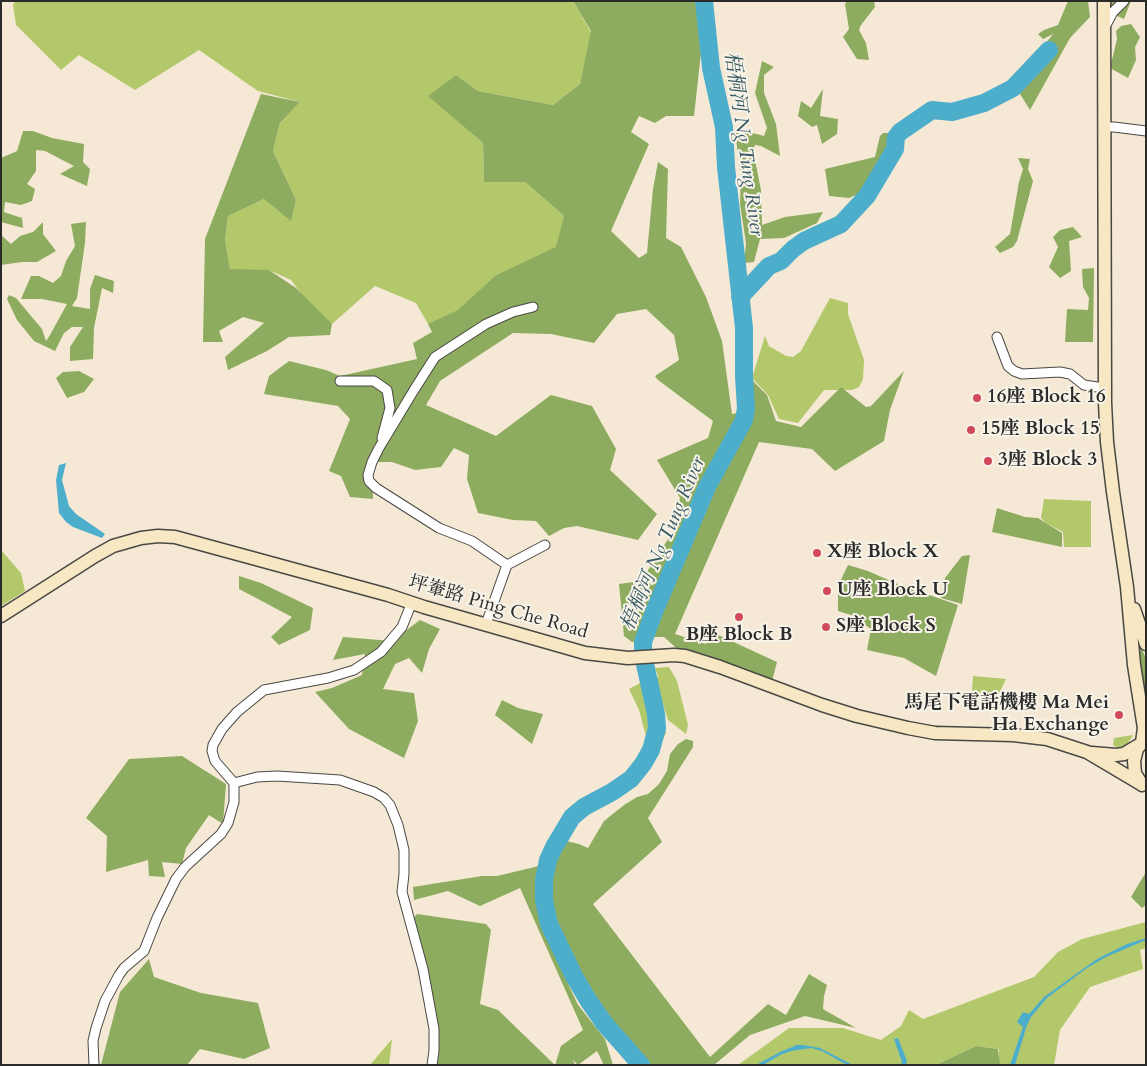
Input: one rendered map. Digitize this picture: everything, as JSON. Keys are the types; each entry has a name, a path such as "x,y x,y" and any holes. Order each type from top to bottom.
{"street":[{"path":"1104,1 1104,388 1107,442 1127,588 1134,665 1144,728 1142,742 1136,752 1134,765 1137,777 1144,787"},
{"path":"1104,28 1113,12 1124,1"},
{"path":"1104,127 1146,131"},
{"path":"508,565 472,541 439,528 376,488 369,481 368,475 379,448 435,357 486,324 513,312 533,307"},
{"path":"997,337 1008,366 1014,372 1022,374 1070,374 1084,385 1104,388"},
{"path":"340,381 374,381 387,390 390,408 379,448"},
{"name":"坪輋路 Ping Che Road","path":"1,616 104,550 126,541 158,536 175,537 412,602 585,653 628,658 664,655 685,656 822,705 857,716 908,728 935,733 1032,736 1076,747 1144,787"},
{"path":"486,624 508,565 545,545"},
{"path":"1127,588 1146,644"},
{"path":"94,1065 93,1041 105,1001 119,975 124,968 144,951 157,918 176,879 186,867 222,834 228,823 234,802 234,783 215,760 212,751 213,745 222,729 237,712 264,690 328,678 354,670 381,652 402,627 412,602"},
{"path":"1087,752 1121,755 1130,752 1142,742"},
{"path":"234,783 257,777 277,776 340,780 374,792 384,798 390,805 404,850 402,892 423,969 434,1029 432,1065"}],"green space":[{"path":"15,1 573,1 592,34 580,84 553,105 478,91 456,75 429,96 483,143 484,182 525,182 564,216 560,246 496,275 453,316 428,324 416,303 375,286 332,324 315,312 291,280 269,270 230,270 225,240 228,216 264,199 291,220 296,200 273,151 280,123 300,102 258,91 199,50 135,90 79,55 61,70 16,25 13,5"},
{"path":"573,1 699,1 701,53 694,116 666,116 655,123 639,116 631,132 649,144 611,231 639,258 647,253 653,189 658,162 668,169 666,238 681,247 706,297 722,341 732,414 748,411 752,380 767,395 776,421 801,427 841,387 866,407 871,406 904,371 890,410 884,441 835,471 812,449 759,442 675,634 706,644 701,627 777,662 770,689 685,656 664,637 654,637 632,642 624,636 619,584 641,581 672,533 680,498 657,460 708,438 713,421 655,376 679,360 674,335 646,309 617,314 594,343 551,334 513,333 440,381 426,405 496,436 551,395 592,406 616,449 610,470 657,514 638,540 577,526 564,528 549,536 536,521 513,520 478,513 467,479 469,455 454,448 441,467 415,470 392,462 372,462 373,499 350,497 341,476 329,471 350,419 338,406 264,394 269,376 289,361 326,370 340,376 417,359 413,343 432,332 428,324 458,310 496,275 556,247 564,216 525,182 484,182 483,143 428,96 456,75 478,91 553,105 580,84 591,31"},
{"path":"847,1 874,1 875,7 859,30 866,43 869,60 857,59 843,37 849,29 845,4"},
{"path":"1068,1 1088,1 1090,17 1070,38 1030,110 1020,94 1007,83 1028,65 1053,34 1043,39 1038,34 1058,25"},
{"path":"1109,1 1131,1 1124,19 1108,12"},
{"path":"1131,24 1140,37 1135,47 1136,60 1128,78 1110,68 1117,39 1116,31 1121,26"},
{"path":"762,61 774,67 764,75 764,93 776,124 780,156 761,146 755,145 753,150 761,190 762,225 785,217 823,212 817,223 784,238 760,239 754,262 744,263 746,243 740,204 741,175 735,132 745,131 764,136 767,128 755,93"},
{"path":"823,89 820,116 838,119 837,134 822,144 817,125 812,127 798,116 801,101 811,108"},
{"path":"261,94 300,102 280,123 273,151 296,200 291,221 264,199 228,216 225,240 230,269 269,270 296,288 332,324 330,335 289,337 267,351 228,370 225,357 264,323 243,317 219,331 223,342 203,342 205,239"},
{"path":"23,131 33,131 52,138 84,144 83,162 90,169 87,186 60,174 74,166 45,151 36,150 36,171 27,184 35,189 32,201 21,205 5,202 4,212 22,218 23,228 1,222 1,158 17,151"},
{"path":"883,133 894,133 889,156 881,156 863,192 849,198 829,196 825,169 875,157 880,136"},
{"path":"1018,158 1030,159 1028,169 1033,181 1017,241 1013,247 1000,253 995,247 1010,234 1023,169"},
{"path":"43,222 43,234 56,251 37,262 1,265 1,235 11,244 20,236 33,232"},
{"path":"86,222 77,298 72,306 90,309 90,289 95,275 114,281 113,293 102,288 94,328 93,359 70,361 70,347 83,327 72,327 64,333 55,351 34,341 17,320 7,299 9,295 16,298 42,329 46,341 67,304 42,299 21,299 31,276 39,276 53,283 61,276 66,261 75,246 71,224"},
{"path":"1073,227 1082,237 1069,241 1071,271 1060,278 1049,267 1058,247 1053,237 1060,230"},
{"path":"1094,268 1093,342 1065,342 1067,309 1088,310 1089,298 1083,287 1082,269"},
{"path":"830,298 848,303 848,314 864,360 863,379 859,387 852,390 824,390 798,423 779,419 768,395 752,378 765,336 769,346 786,356 793,357 801,351"},
{"path":"79,371 94,379 84,392 67,398 56,378 63,372"},
{"path":"1044,499 1091,501 1091,547 1064,547 1063,532 1046,523 1041,518"},
{"path":"997,508 1025,517 1038,518 1062,533 1062,547 992,532"},
{"path":"1,550 21,573 25,591 1,606"},
{"path":"970,555 962,604 941,598 945,578 962,556"},
{"path":"848,565 958,605 936,676 904,658 867,650 871,629 851,615 838,611 838,586"},
{"path":"239,576 261,583 313,608 310,630 279,645 271,637 292,617 239,589"},
{"path":"420,620 440,629 429,649 422,673 409,658 395,664 383,689 414,693 418,721 404,758 349,729 315,692 332,688 362,675 365,654 333,660 343,637 392,641"},
{"path":"1134,628 1146,659 1146,715"},
{"path":"669,667 677,681 688,725 686,734 668,720 655,679 658,676 655,668"},
{"path":"973,676 1006,679 996,700 984,698 984,693 972,692"},
{"path":"642,682 651,704 660,709 666,733 657,753 640,775 621,791 601,800 598,791 622,778 631,769 642,754 647,740 639,710 629,689"},
{"path":"502,700 518,708 543,714 532,744 495,715"},
{"path":"1133,735 1124,746 1118,748 1113,745 1114,738"},
{"path":"686,739 693,741 693,747 648,818 662,842 593,904 710,1057 768,1004 786,1015 809,974 827,985 823,1009 856,1028 805,1016 750,1035 714,1065 641,1065 616,1038 588,1000 549,924 544,900 544,880 548,860 558,839 588,848 604,821 637,797 648,794 659,784 667,771 670,754 678,744"},
{"path":"182,756 226,784 223,824 209,815 186,848 182,864 162,862 165,877 149,876 148,860 106,872 107,836 86,818 129,759"},
{"path":"539,866 539,889 536,900 557,960 578,1005 605,1039 613,1065 602,1065 603,1063 597,1051 578,1065 573,1060 575,1065 555,1065 561,1046 583,1030 520,888 480,906 448,891 414,900 413,887 482,876 497,876"},
{"path":"1146,872 1146,905 1142,908 1131,897"},
{"path":"417,914 486,924 491,930 480,1004 498,1010 555,1065 428,1065 434,1035 409,923"},
{"path":"1146,922 1146,948 1140,950 1143,969 1090,987 1060,1030 1054,1065 999,1065 999,1049 976,1046 936,1065 738,1065 789,1028 843,1028 881,1040 901,1026 909,1010 923,1019 1034,977 1058,952 1082,939"},
{"path":"149,959 154,977 201,993 258,1003 270,1048 244,1059 200,1049 187,1065 101,1065 120,992"},
{"path":"392,1039 389,1065 370,1065"},
{"path":"976,1046 998,1049 1000,1065 936,1065"}],"water":[{"path":"66,463 62,480 69,506 76,514 105,534 102,538 73,527 59,513 56,480 59,465"},
{"path":"1146,938 1146,940 1106,957 1087,968 1047,998 1031,1017 1015,1065 1010,1065 1023,1027 1017,1022 1023,1012 1029,1014 1044,997 1097,959 1127,944"},
{"path":"898,1038 907,1061 906,1065 900,1065 902,1062 894,1039"},
{"path":"797,1045 820,1048 853,1065 847,1065 822,1051 811,1048 791,1051 763,1065 756,1065"}],"waterway":[{"name":"梧桐河 Ng Tung River","path":"641,1065 604,1023 574,976 549,924 544,900 544,880 548,860 572,817 584,807 631,779 651,750 657,728 656,714 643,655 643,642 707,487 744,420 746,408 744,328 726,167 724,127 711,68 704,1"},
{"path":"740,297 769,266 781,261 804,241 841,224 867,196 895,149 896,137 900,132 932,110 952,112 984,103 1013,88 1049,50"}],"place":[{"name":"16座 Block 16","path":"977,398"},
{"name":"15座 Block 15","path":"971,430"},
{"name":"3座 Block 3","path":"988,461"},
{"name":"X座 Block X","path":"817,553"},
{"name":"U座 Block U","path":"827,591"},
{"name":"B座 Block B","path":"739,617"},
{"name":"S座 Block S","path":"826,627"},
{"name":"馬尾下電話機樓 Ma Mei Ha Exchange","path":"1119,715"}]}
